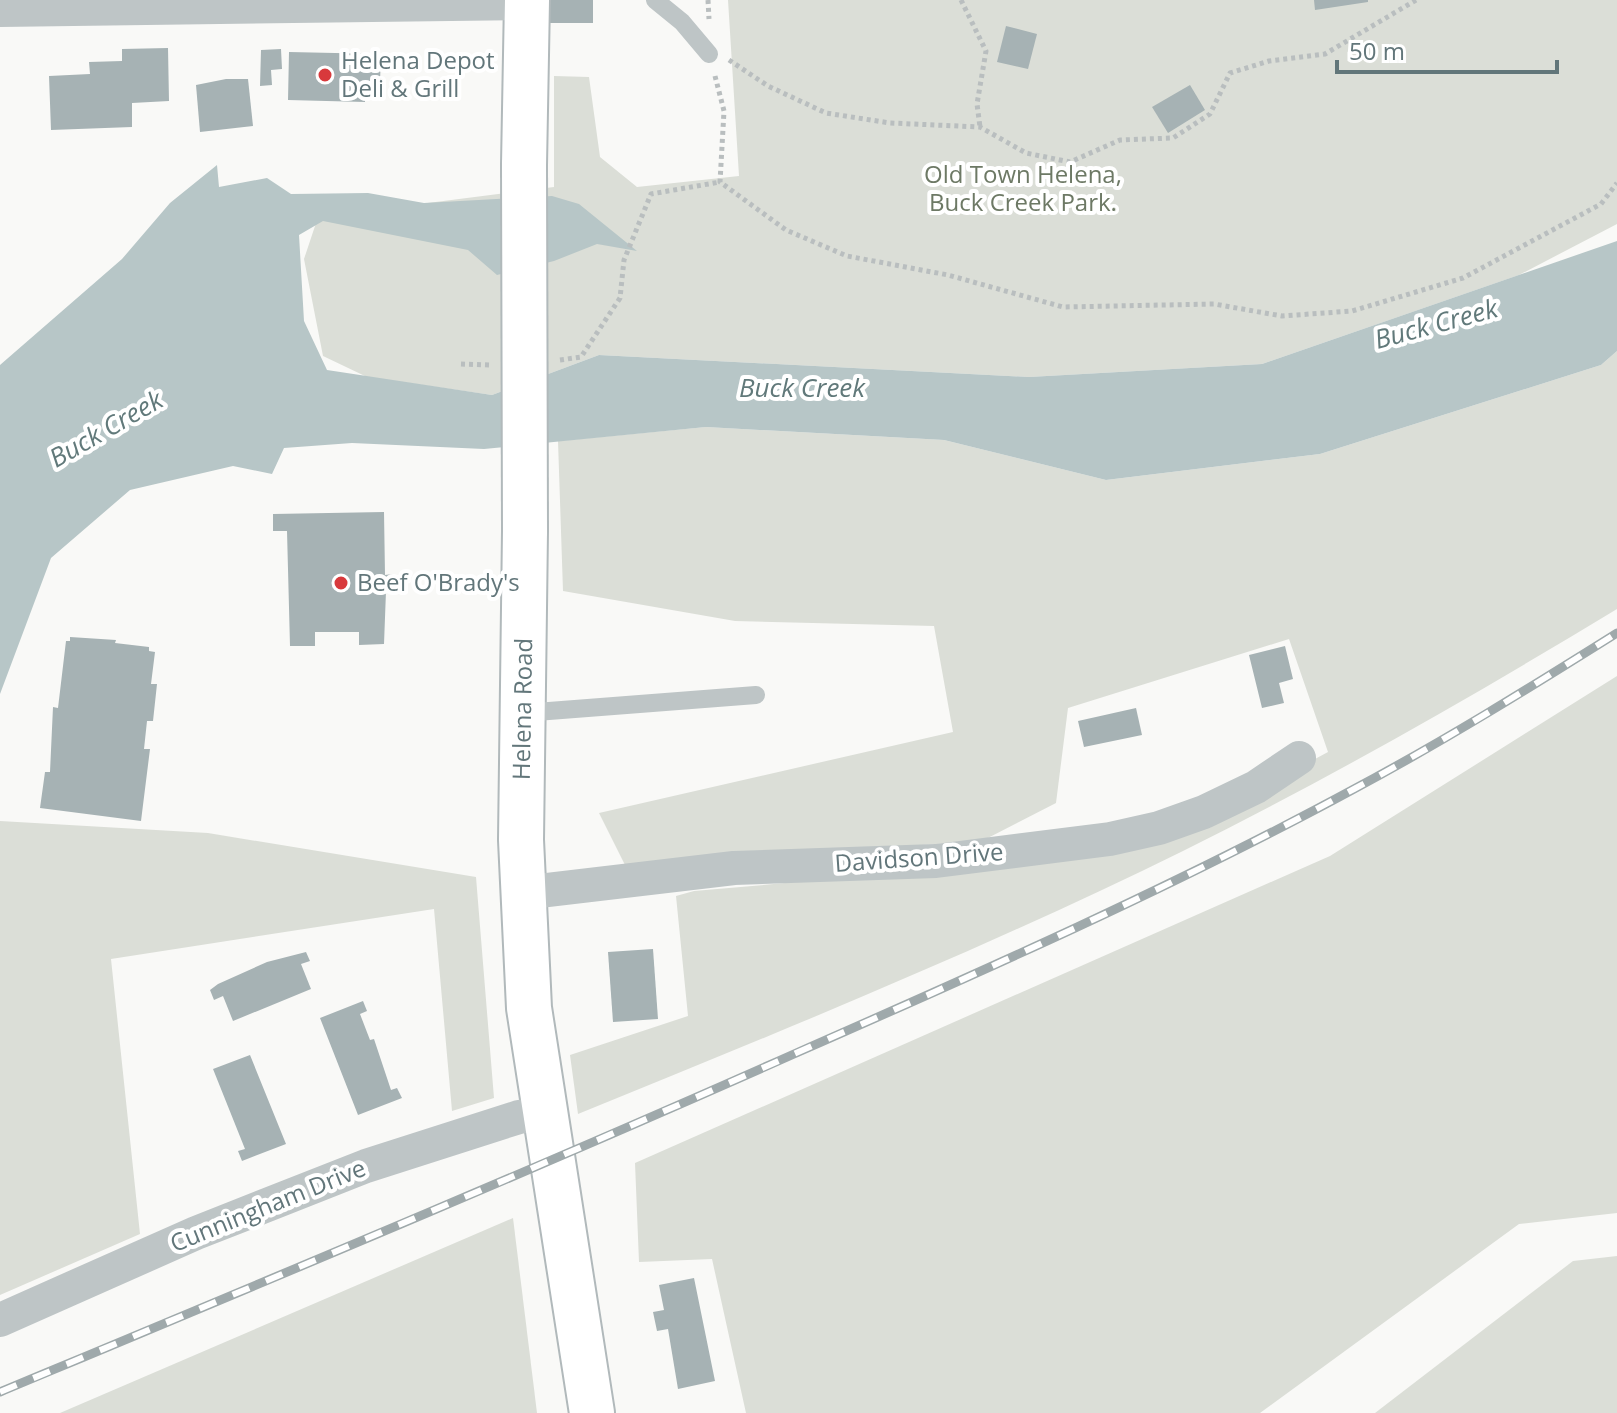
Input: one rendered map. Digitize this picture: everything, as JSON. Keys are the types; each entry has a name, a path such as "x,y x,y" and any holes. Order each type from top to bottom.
{"main road":[{"name":"Helena Road","path":"526,2 522,893 529,1008 543,1113 592,1413"}],"street":[{"path":"0,10 526,2"},
{"name":"Davidson Drive","path":"522,893 734,868 936,861 1110,839 1159,828 1204,812 1256,787 1299,758"},
{"name":"Cunningham Drive","path":"0,1320 196,1233 366,1166 519,1117 543,1113"}],"lane":[{"path":"655,0 682,22 709,54"},
{"path":"523,713 756,695"}],"path":[{"path":"961,0 986,51 977,104 980,127"},
{"path":"720,182 724,111 709,54 724,56 768,86 826,113 890,123 980,127 1026,153 1070,162 1120,140 1173,138 1210,114 1230,73 1269,61 1325,54 1416,0"},
{"path":"581,357 620,298 624,260 651,194 720,182 786,230 847,256 948,275 1063,307 1214,304 1282,316 1352,311 1463,278 1601,204 1617,183"}],"green space":[{"name":"Old Town Helena, Buck Creek Park.","path":"728,0 1617,0 1617,224 1519,275 1262,364 1029,377 599,355 492,395 367,377 323,356 304,259 318,217 554,187 554,76 589,77 600,157 637,187 739,176"},
{"path":"1617,351 1617,609 1294,794 1109,887 807,1020 578,1114 570,1055 688,1016 676,896 694,891 982,866 1178,833 1328,752 1289,639 1068,708 1056,803 982,841 625,865 599,813 953,732 934,626 735,621 563,591 558,441 706,427 944,440 1106,480 1320,454 1601,365"},
{"path":"1617,676 1617,1213 1519,1224 1260,1413 746,1413 712,1259 639,1262 635,1163 1330,856"},
{"path":"0,821 208,833 476,877 494,1098 452,1111 434,909 111,959 140,1234 0,1295"},
{"path":"513,1218 537,1413 60,1413"},
{"path":"1617,1256 1617,1413 1375,1413 1573,1261"}],"water":[{"name":"Buck Creek","path":"217,165 219,187 267,178 291,194 368,193 424,203 552,196 579,204 637,251 597,244 554,261 497,275 468,250 323,221 299,235 304,321 327,370 492,395 599,355 1029,377 1262,364 1617,241 1617,351 1601,365 1320,454 1106,480 944,440 706,427 484,449 352,443 284,448 272,474 233,466 130,490 51,558 0,694 0,365 122,259 170,203"}],"building":[{"path":"545,0 593,0 593,23 545,23"},
{"path":"1314,0 1368,0 1368,2 1315,10"},
{"path":"1006,26 1037,34 1028,69 997,62"},
{"path":"168,48 169,101 132,103 132,127 51,130 49,76 90,74 89,62 122,61 122,49"},
{"path":"281,49 282,69 271,70 272,85 260,86 261,50"},
{"path":"289,52 381,54 380,82 365,82 365,102 288,100"},
{"path":"226,79 248,79 253,126 200,132 196,85"},
{"path":"1190,85 1205,110 1168,133 1152,107"},
{"name":"Beef O'Brady's","path":"384,512 385,575 393,574 394,591 386,591 384,644 359,645 359,632 315,632 315,646 290,646 287,531 273,531 273,514"},
{"path":"70,637 116,640 115,643 149,647 149,651 155,652 151,684 157,684 153,721 147,721 144,749 150,749 141,821 40,808 45,772 50,772 53,707 58,708 66,641 70,641"},
{"path":"1285,646 1293,679 1279,683 1284,703 1262,708 1249,655"},
{"path":"1136,708 1142,735 1084,747 1078,721"},
{"path":"653,949 658,1019 613,1022 608,952"},
{"path":"306,952 310,961 301,964 311,989 233,1021 223,996 214,1000 210,990 218,984 267,962"},
{"path":"363,1001 367,1011 360,1014 370,1040 374,1039 391,1090 397,1088 402,1098 358,1115 320,1018"},
{"path":"250,1055 286,1144 242,1161 238,1151 245,1149 213,1069"},
{"path":"694,1278 715,1381 678,1389 668,1329 657,1331 653,1312 664,1310 659,1285"}],"railway":[{"path":"0,1392 596,1141 1077,927 1217,860 1388,771 1617,633"}],"place":[{"name":"Helena Depot Deli & Grill","path":"325,75"},
{"name":"Beef O'Brady's","path":"341,583"}]}
